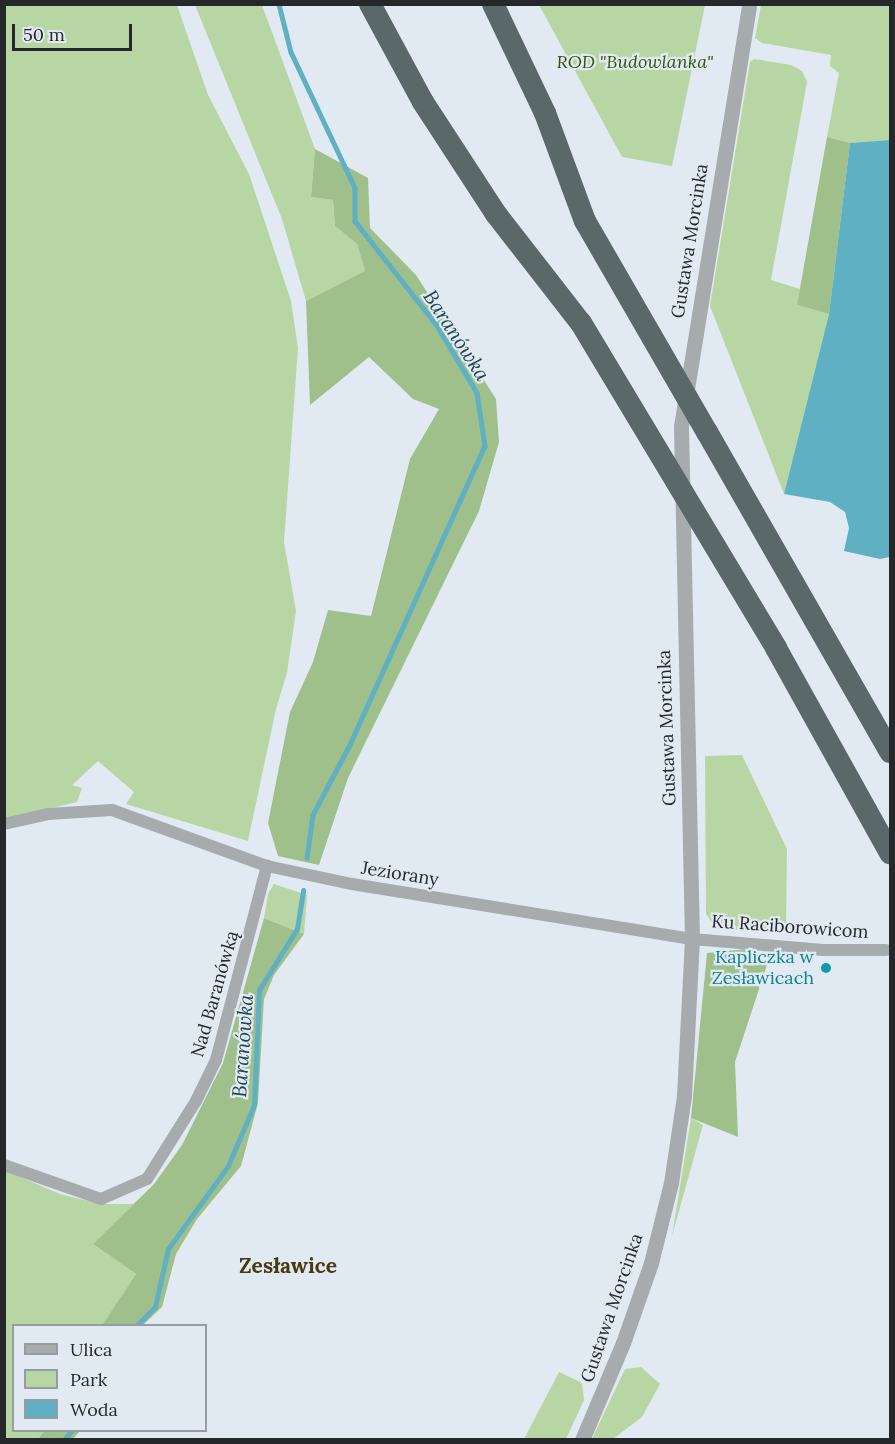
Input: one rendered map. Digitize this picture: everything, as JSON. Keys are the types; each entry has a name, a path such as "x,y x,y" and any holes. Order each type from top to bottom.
{"highway":[{"path":"370,4 423,102 496,214 581,323 776,648 891,853"},
{"path":"493,4 545,113 585,221 891,752"}],"street":[{"name":"Gustawa Morcinka","path":"582,1440 637,1307 671,1183 684,1096 692,939 681,426 749,4"},
{"name":"Jeziorany","path":"4,824 48,814 112,810 267,866 352,884 692,939"},
{"name":"Nad Baranówką","path":"4,1165 101,1199 147,1179 196,1101 216,1060 267,866"},
{"name":"Ku Raciborowicom","path":"692,939 824,950 886,950"}],"green space":[{"path":"5,5 177,5 208,95 249,174 291,301 298,348 284,542 296,611 287,673 276,709 248,841 126,804 134,792 98,761 72,785 82,788 77,802 5,819"},
{"path":"195,5 262,5 315,149 311,197 333,200 335,226 357,244 365,271 306,301 282,219"},
{"name":"ROD \"Budowlanka\"","path":"539,5 705,5 672,166 622,157"},
{"path":"761,5 890,5 890,140 850,143 827,137 839,73 830,66 831,55 762,43 755,38"},
{"path":"754,59 791,65 802,71 807,82 771,280 800,289 797,305 829,314 784,494 710,306 750,62"},
{"path":"827,137 850,143 829,314 797,305"},
{"path":"315,149 368,178 370,228 416,275 496,399 499,442 479,511 348,778 319,865 278,856 268,823 290,712 313,662 328,610 371,616 410,459 439,409 413,399 369,357 310,405 306,301 365,271 357,244 335,226 333,200 311,197"},
{"path":"742,755 787,849 786,923 772,932 717,929 706,914 705,756"},
{"path":"274,884 307,895 304,934 264,918 268,894"},
{"path":"264,918 304,934 274,975 264,999 258,1103 241,1166 197,1219 176,1254 162,1307 144,1324 103,1324 136,1274 93,1244 154,1184 182,1145 223,1063"},
{"path":"747,949 767,965 735,1062 738,1137 691,1118 707,953"},
{"path":"691,1118 703,1125 672,1236"},
{"path":"4,1170 60,1194 100,1204 134,1204 93,1244 136,1274 103,1324 12,1324 12,1432 43,1432 38,1439 5,1439"},
{"path":"641,1367 660,1384 642,1417 613,1439 592,1439 625,1369"},
{"path":"559,1372 582,1383 584,1400 566,1439 524,1439"},
{"path":"43,1432 79,1432 73,1439 38,1439"}],"water":[{"path":"890,140 890,557 880,559 844,551 849,528 845,512 830,502 784,494 829,314 850,143"}],"waterway":[{"name":"Baranówka","path":"279,4 291,52 355,188 355,221 438,327 477,393 485,446 350,745 313,815 307,858"},
{"name":"Baranówka","path":"138,1324 155,1307 168,1249 228,1166 254,1105 259,990 297,929 303,890"},
{"name":"Baranówka","path":"64,1440 70,1432"}],"place":[{"name":"Kapliczka w Zesławicach","path":"826,968"}],"district":[{"name":"Zesławice","path":"288,1266"}]}
